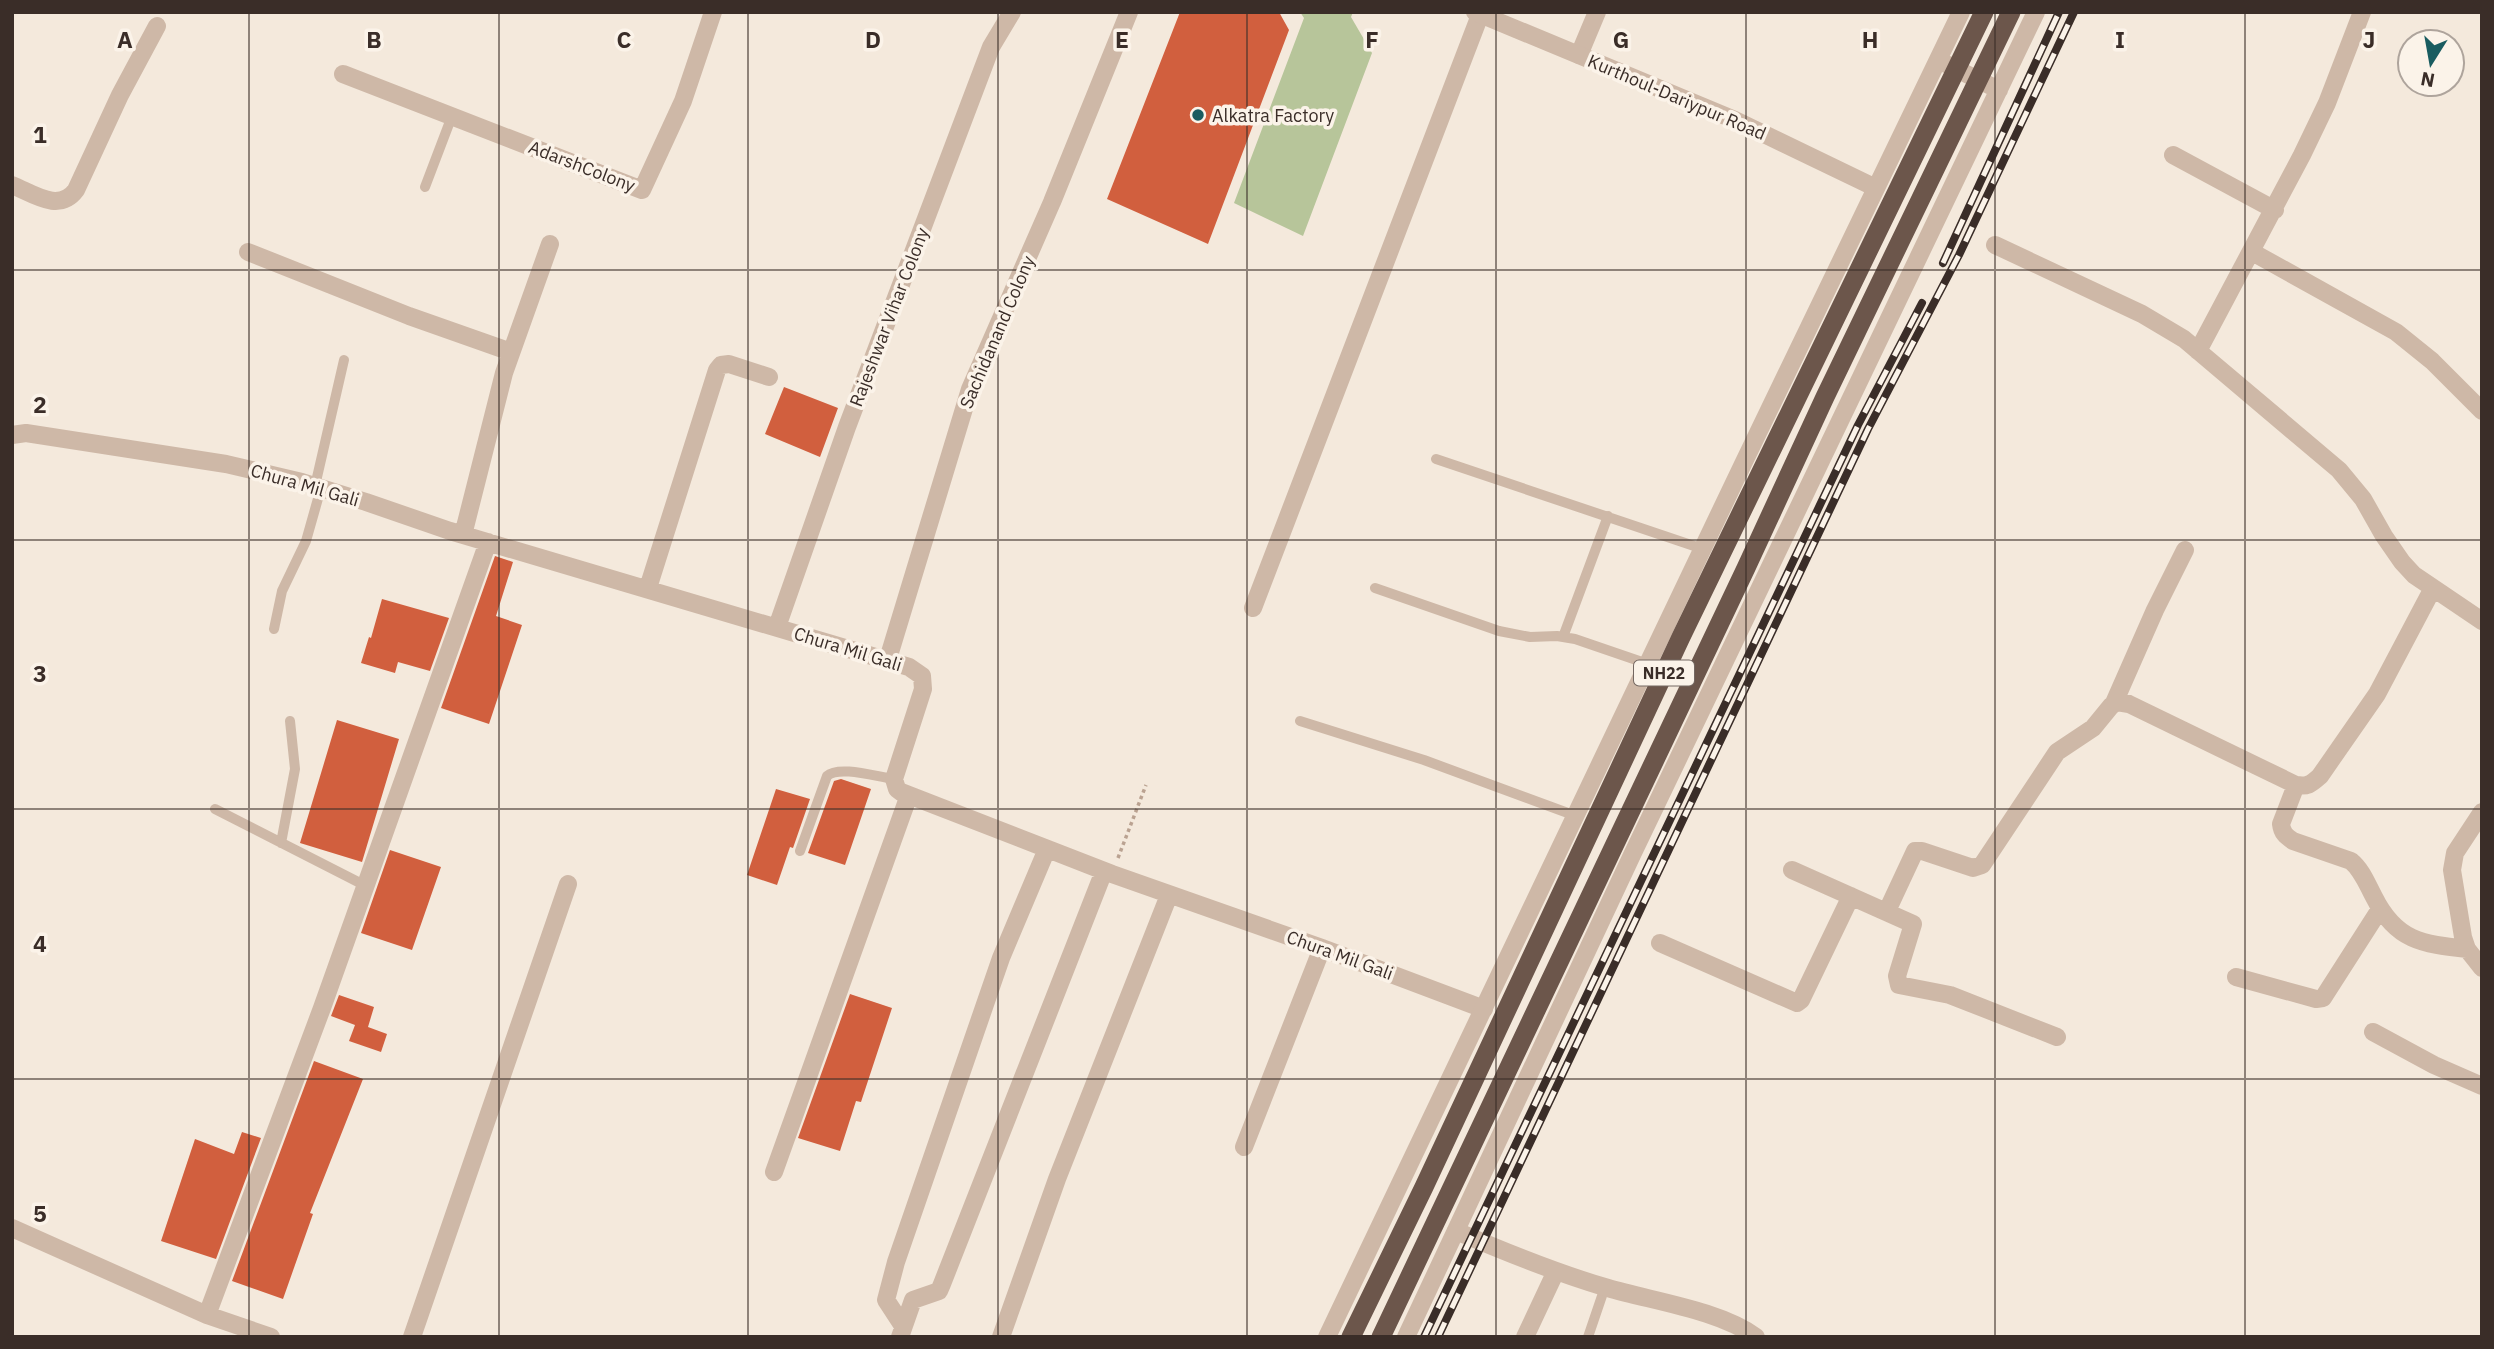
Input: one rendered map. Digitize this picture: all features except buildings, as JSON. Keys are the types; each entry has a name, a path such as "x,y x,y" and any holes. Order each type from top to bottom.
{"highway":[{"name":"NH22","path":"1351,1337 1424,1187 1675,649 1984,12"},
{"name":"NH22","path":"1381,1337 1825,397 2011,12"}],"street":[{"name":"AdarshColony","path":"343,74 642,190 683,101 713,12"},
{"name":"Rajeshwar Vihar Colony","path":"777,627 847,427 982,72 992,47 1012,12"},
{"name":"Sachidanand Colony","path":"888,659 970,389 1052,202 1129,12"},
{"path":"1579,55 1597,12"},
{"path":"1326,1337 1961,12"},
{"path":"1406,1337 2036,12"},
{"path":"2198,351 2275,210 2327,103 2362,12"},
{"path":"1253,608 1478,13"},
{"name":"Kurthoul-Dariypur Road","path":"1478,13 1735,120 1876,188"},
{"path":"12,185 54,201 70,198 157,26"},
{"path":"1938,60 1999,90"},
{"path":"2173,156 2275,210"},
{"path":"463,536 511,352 550,244"},
{"path":"1996,245 2142,314 2184,339 2339,470 2363,499 2402,562 2433,588 2482,621"},
{"path":"248,252 409,316 511,352"},
{"path":"2252,252 2396,332 2432,361 2482,411"},
{"path":"648,588 717,370 720,365 729,364 769,377"},
{"name":"Chura Mil Gali","path":"19,434 226,464 318,487 463,536 888,659 918,671 923,682 894,779 897,789 1108,873 1322,948 1484,1009"},
{"path":"215,1324 488,542"},
{"path":"1887,911 1914,852 1973,868 1982,865 2057,752 2093,728 2114,703 2185,550"},
{"path":"2114,703 2129,704 2305,787 2320,776 2376,694 2433,588"},
{"path":"2296,785 2283,816 2281,830 2293,841 2351,861 2358,867 2380,909 2395,929 2426,943 2467,949"},
{"path":"774,1172 909,795"},
{"path":"2482,812 2452,861 2452,880 2467,949 2482,968"},
{"path":"902,1331 886,1300 896,1262 1001,958 1047,849"},
{"path":"1792,870 1914,925 1897,976 1899,985 1950,995 2057,1037"},
{"path":"902,1331 913,1300 939,1291 1108,873"},
{"path":"412,1337 568,884"},
{"path":"1001,1337 1057,1179 1170,895"},
{"path":"1660,943 1797,1003 1801,1000 1851,895"},
{"path":"2236,977 2316,999 2323,998 2380,909"},
{"path":"1244,1147 1322,948"},
{"path":"1512,949 1574,981"},
{"path":"2373,1032 2434,1065 2482,1086"},
{"path":"12,1228 215,1324 271,1337"},
{"path":"1456,1231 1556,1271 1719,1318 1756,1337"},
{"path":"1525,1337 1556,1271"}],"lane":[{"path":"425,187 452,116"},
{"path":"274,629 282,591 306,541 345,360"},
{"path":"1436,459 1703,549"},
{"path":"1563,637 1608,516"},
{"path":"1375,588 1513,635 1563,637 1591,643 1648,664"},
{"path":"281,843 295,769 290,721"},
{"path":"1300,721 1424,760 1576,816"},
{"path":"800,852 827,776 841,771 894,779"},
{"path":"215,809 366,886"},
{"path":"1588,1337 1605,1287"}],"path":[{"path":"1108,873 1146,785"}],"green space":[{"path":"1300,12 1353,12 1351,17 1372,53 1303,236 1234,203 1304,18"}],"railway":[{"path":"1943,263 2059,12"},
{"path":"1438,1337 1868,429 1959,255 2074,12"},
{"path":"1424,1337 1858,425 1922,303"}],"place":[{"name":"Alkatra Factory","path":"1198,115"}]}
